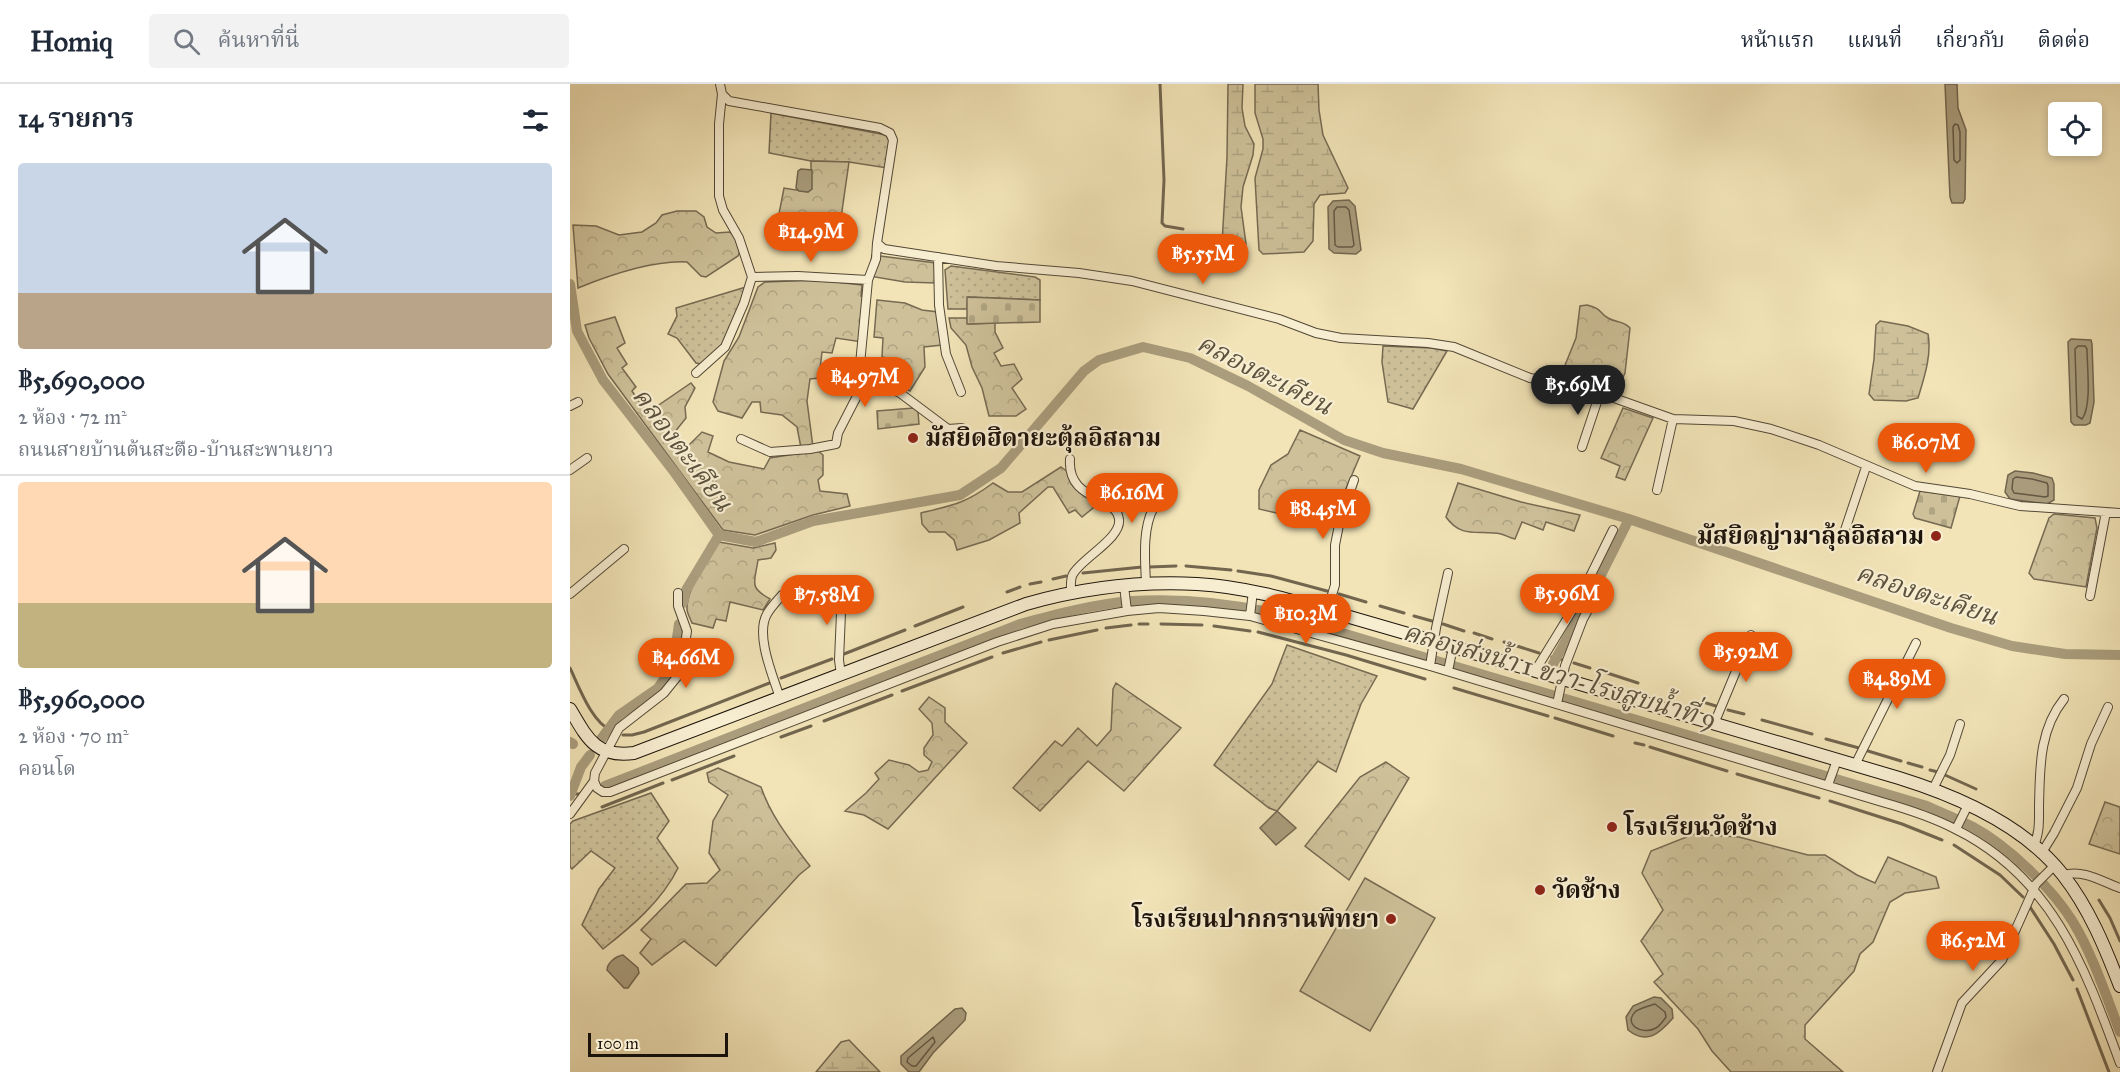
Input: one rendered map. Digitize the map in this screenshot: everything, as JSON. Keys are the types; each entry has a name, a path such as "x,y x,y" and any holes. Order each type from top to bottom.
{"main road":[{"path":"570,709 584,734 606,752 623,754 649,749 1026,604 1071,592 1124,590 1146,583 1198,584 1327,610 1452,652 1535,671 1562,683 1714,724 1836,764 1855,765 1933,789 1966,809 2001,823 2037,850 2084,908 2103,943 2120,986"}],"street":[{"path":"696,373 725,347 744,303 752,277 739,238 723,210 719,196 719,123 722,94 720,84"},
{"path":"722,94 729,101 880,128 890,133 893,140 876,259 868,280 857,396 838,433 836,444 810,449 770,452 741,439"},
{"path":"878,243 884,249 996,266 1079,273 1132,281 1279,319 1316,333 1341,338 1428,343 1454,347 1530,378 1569,384 1673,418 1749,423 1819,445 1915,486 1970,494 2020,506 2120,513"},
{"path":"938,257 939,305 946,354 962,392"},
{"path":"752,277 798,276 868,280"},
{"path":"859,375 900,393 948,429 962,428"},
{"path":"1582,447 1600,393"},
{"path":"1657,490 1673,418"},
{"path":"570,470 588,458"},
{"path":"1070,459 1069,470 1075,483 1117,512 1120,520 1117,529 1106,543 1082,563 1071,576 1071,592"},
{"path":"1845,530 1866,467"},
{"path":"1327,610 1335,585 1335,545 1340,520 1354,480"},
{"path":"1146,583 1145,556 1150,516 1156,504 1169,489"},
{"path":"2090,596 2106,512"},
{"path":"1535,671 1578,601 1613,530"},
{"path":"570,594 624,549"},
{"path":"1430,664 1448,573"},
{"path":"1558,702 1565,666 1583,619 1603,583"},
{"path":"841,675 841,613 856,586"},
{"path":"1124,590 1126,608"},
{"path":"570,814 594,781 598,764 619,728 664,693 681,672 687,631 678,606 678,593"},
{"path":"780,698 763,633 767,613 782,595"},
{"path":"1251,614 1253,595"},
{"path":"594,781 597,789 610,792 997,642 1053,624 1126,608 1251,614 1558,702 1829,784 1957,826 2035,886 2077,955 2120,1063"},
{"path":"1714,724 1751,635"},
{"path":"1855,765 1916,643"},
{"path":"1448,669 1452,652"},
{"path":"2037,850 2044,736 2051,717 2064,699"},
{"path":"2037,850 2077,788 2091,744 2108,707"},
{"path":"1933,789 1950,754 1960,724"},
{"path":"1829,784 1836,764"},
{"path":"1957,826 1966,809"},
{"path":"1937,1072 1962,1003 2002,960 2035,886 2054,872 2073,872 2086,874 2120,888"}],"green space":[{"path":"1228,84 1243,84 1242,108 1245,126 1254,144 1243,187 1241,207 1246,244 1244,249 1222,244"},
{"path":"1255,84 1318,84 1323,135 1348,188 1345,193 1320,195 1314,204 1313,241 1304,252 1263,254 1259,250 1255,178 1263,149 1263,139 1255,113"},
{"path":"771,113 886,135 891,144 887,168 849,162 811,161 769,153"},
{"path":"811,161 849,162 838,239 829,241 789,234 778,219 784,188 808,192 811,189"},
{"path":"677,211 696,211 704,217 707,227 716,233 730,232 737,239 741,249 738,256 706,277 701,276 687,262 660,263 631,269 578,288 573,225 596,226 619,235 642,232 656,223 662,215"},
{"path":"872,255 936,263 936,283 905,282 869,276"},
{"path":"951,266 1035,277 1040,280 1040,300 968,297 967,309 948,309 945,270"},
{"path":"818,280 862,285 861,296 868,297 862,342 836,338 832,353 822,352 819,378 810,379 807,401 813,447 823,455 823,475 818,480 820,491 847,494 850,506 813,515 755,535 723,530 608,374 589,338 585,325 615,317 625,343 617,348 627,364 622,368 636,387 632,391 647,413 691,383 695,388 685,407 686,418 674,433 686,448 702,432 713,436 708,452 729,462 764,469 770,458 802,453 797,427 782,415 761,412 760,402 752,402 742,418 718,411 713,402 724,361 739,337 758,287 765,282"},
{"path":"746,287 747,292 721,348 701,364 696,363 677,338 668,334 677,316 676,308"},
{"path":"967,297 1040,300 1040,322 967,324"},
{"path":"877,300 905,303 922,310 938,312 942,345 924,347 925,367 910,391 887,380 887,358 882,357 883,338 874,337"},
{"path":"1587,305 1630,328 1625,373 1616,392 1587,381 1561,375 1576,338 1580,306"},
{"path":"949,318 967,318 968,324 995,323 995,332 1003,348 994,353 1001,366 1014,364 1022,379 1012,388 1026,409 1016,416 989,416 982,388 972,367 966,345 951,328"},
{"path":"1880,321 1908,326 1928,334 1928,358 1918,398 1906,401 1874,400 1869,394 1876,325"},
{"path":"1383,346 1447,351 1413,409 1388,402 1382,362"},
{"path":"914,408 918,412 919,424 878,429 877,411"},
{"path":"1623,408 1653,418 1625,480 1616,477 1620,466 1601,458"},
{"path":"1300,430 1360,456 1342,498 1315,492 1313,498 1301,495 1296,512 1285,515 1259,509 1259,490 1271,465 1288,454"},
{"path":"1061,467 1068,472 1077,487 1098,504 1082,517 1075,510 1069,513 1053,487 1048,487 1019,513 1020,523 989,540 957,550 954,540 945,532 929,532 922,524 921,513 959,502 993,483 1008,492 1022,492"},
{"path":"1458,483 1521,502 1580,515 1574,531 1546,522 1543,530 1522,522 1515,539 1501,534 1465,531 1458,529 1446,517"},
{"path":"1920,491 1960,496 1951,528 1915,518 1913,514"},
{"path":"2054,514 2095,518 2097,528 2086,587 2034,579 2029,573 2049,518"},
{"path":"719,542 753,548 775,543 776,550 771,558 758,560 756,587 770,599 763,610 730,602 726,621 716,619 713,628 692,623 687,609 694,583"},
{"path":"1287,645 1377,676 1361,704 1336,772 1318,761 1277,811 1269,808 1214,765 1272,684"},
{"path":"1116,683 1181,728 1124,791 1088,761 1040,811 1013,788 1055,741 1062,746 1078,728 1097,746 1111,730 1113,689"},
{"path":"929,697 945,708 945,722 967,743 888,829 864,815 845,811 879,779 875,773 889,760 909,765 919,772 928,770 932,762 924,755 924,748 933,735 932,723 919,709"},
{"path":"1386,762 1409,778 1349,880 1305,846 1360,777"},
{"path":"718,768 761,787 776,819 810,866 799,875 716,966 684,941 652,965 640,953 651,939 641,930 686,884 707,883 720,870 709,853 713,821 728,795 709,782 707,773"},
{"path":"651,793 669,821 657,838 678,868 655,902 603,949 582,925 599,889 615,868 591,851 572,869 570,867 570,824"},
{"path":"2105,802 2120,807 2120,854 2089,844"},
{"path":"1694,834 1739,837 1808,855 1825,855 1857,875 1875,883 1888,857 1936,877 1939,888 1905,893 1890,902 1873,942 1860,954 1854,971 1805,1025 1805,1039 1843,1072 1731,1072 1712,1051 1698,1029 1654,982 1663,974 1641,941 1663,910 1642,873 1651,851"},
{"path":"1365,878 1435,918 1370,1031 1300,991"},
{"path":"849,1040 880,1072 816,1072 841,1042"}],"water":[{"path":"1945,84 1957,84 1958,108 1966,130 1965,199 1963,203 1952,203 1950,197"},
{"path":"812,170 812,189 808,192 799,191 796,188 798,171"},
{"path":"1349,200 1355,206 1361,250 1356,254 1334,253 1329,249 1328,207 1333,201"},
{"path":"2071,339 2091,340 2092,344 2094,402 2090,423 2086,425 2074,425 2071,422 2068,342"},
{"path":"2015,471 2052,478 2054,500 2047,504 2010,499 2005,492 2008,475"},
{"path":"1277,811 1296,828 1276,845 1260,828"},
{"path":"623,955 638,968 639,973 628,988 624,988 607,970 612,960"},
{"path":"1654,997 1661,998 1672,1009 1673,1018 1658,1033 1641,1037 1628,1030 1626,1017 1633,1006"},
{"path":"962,1008 966,1013 965,1020 933,1053 919,1072 909,1072 901,1064 901,1056 955,1009"}],"waterway":[{"path":"1160,84 1164,180 1162,223 1165,226 1183,229"},
{"name":"คลองตะเคียน","path":"570,284 577,331 603,380 675,473 719,535 756,542 813,521 960,495 1001,468 1084,371 1099,360 1143,347 1190,358 1248,386 1344,440 1383,453 1461,469 1629,519 1951,628 2012,646 2065,654 2120,655"},
{"path":"1553,664 1629,519"},
{"path":"683,603 686,590 719,535"},
{"path":"1149,567 1176,566"},
{"path":"1186,566 1231,570"},
{"path":"1083,573 1142,567"},
{"path":"1238,571 1271,576 1327,591"},
{"path":"1053,579 1066,576"},
{"path":"1030,584 1041,582"},
{"path":"1007,592 1020,587"},
{"path":"1339,594 1366,602"},
{"name":"คลองส่งน้ำ 1 ขวา-โรงสูบน้ำที่ 9","path":"605,786 1020,624 1118,602 1188,601 1242,607 1278,614 1927,806 1967,824 2014,856 2064,909 2087,947 2120,1032"},
{"path":"1380,606 1404,613"},
{"path":"915,626 963,607"},
{"path":"1414,616 1432,621"},
{"path":"601,739 619,715 658,688 673,666 679,624"},
{"path":"1139,624 1148,624"},
{"path":"1161,624 1202,625"},
{"path":"1443,624 1464,631"},
{"path":"1106,628 1131,625"},
{"path":"1214,626 1250,631"},
{"path":"844,654 905,630"},
{"path":"1049,640 1097,630"},
{"path":"1258,632 1425,679"},
{"path":"1474,633 1492,639"},
{"path":"1003,653 1041,642"},
{"path":"1504,642 1539,653"},
{"path":"902,691 992,657"},
{"path":"1552,657 1563,660"},
{"path":"781,678 832,659"},
{"path":"1574,663 1590,668"},
{"path":"570,668 592,713 612,731"},
{"path":"1601,671 1638,683"},
{"path":"623,735 644,732 772,682"},
{"path":"1454,688 1548,716"},
{"path":"824,721 892,695"},
{"path":"1703,702 1719,707"},
{"path":"1728,710 1744,714"},
{"path":"1555,718 1613,736"},
{"path":"1762,720 1812,734"},
{"path":"781,737 811,726"},
{"path":"1826,739 1859,748"},
{"path":"1635,743 1644,745"},
{"path":"1650,747 1727,771"},
{"path":"1868,751 1901,761"},
{"path":"570,796 581,767 590,755"},
{"path":"672,780 734,756"},
{"path":"1908,763 1922,767"},
{"path":"1930,770 1938,772"},
{"path":"1737,774 1819,798"},
{"path":"1945,775 1976,789"},
{"path":"602,807 663,783"},
{"path":"571,794 581,794"},
{"path":"1830,801 1902,824 1942,840"},
{"path":"1954,845 2000,875 2023,897"},
{"path":"2099,900 2120,941"},
{"path":"2030,907 2054,944 2073,980"},
{"path":"2077,989 2109,1072"}],"place":[{"name":"มัสยิดฮิดายะตุ้ลอิสลาม","path":"913,438"},
{"name":"มัสยิดญ่ามาลุ้ลอิสลาม","path":"1936,536"},
{"name":"โรงเรียนวัดช้าง","path":"1612,827"},
{"name":"วัดช้าง","path":"1540,890"},
{"name":"โรงเรียนปากกรานพิทยา","path":"1391,919"}]}
